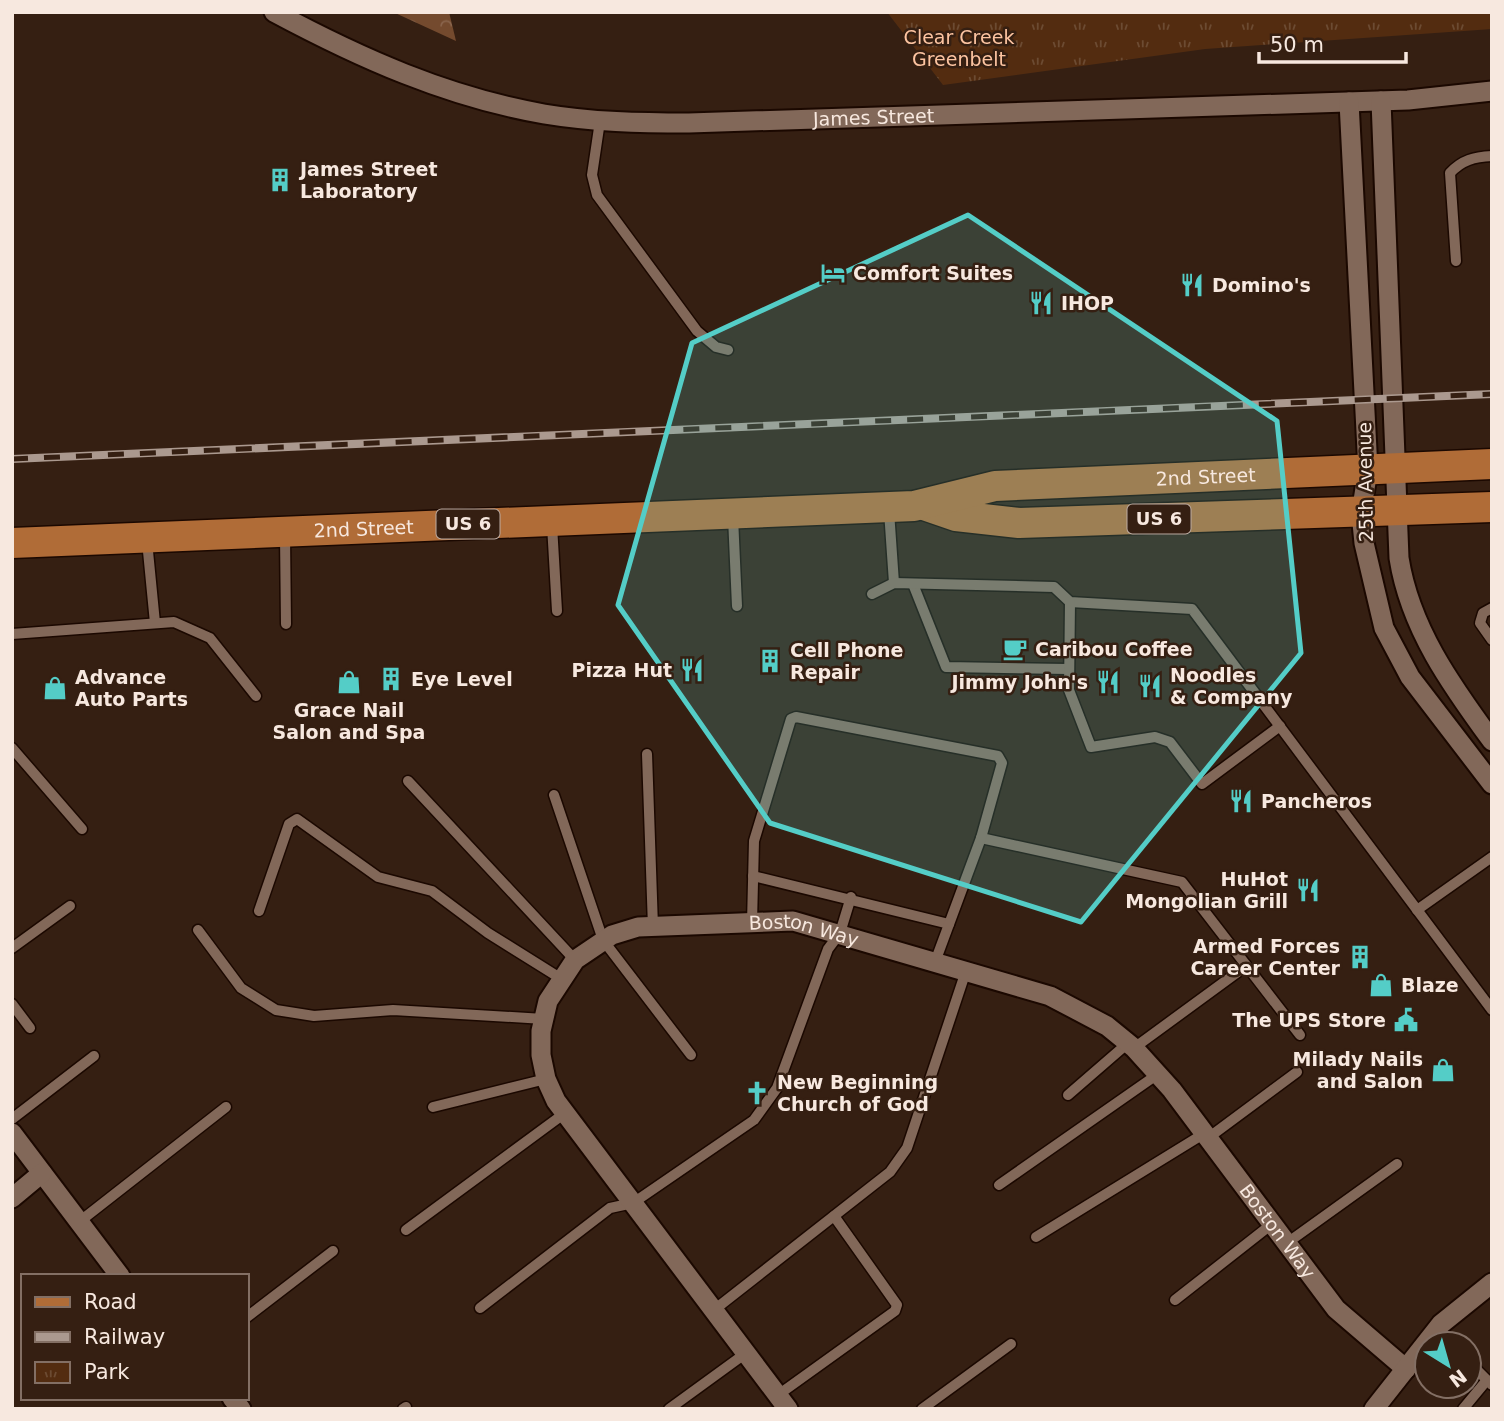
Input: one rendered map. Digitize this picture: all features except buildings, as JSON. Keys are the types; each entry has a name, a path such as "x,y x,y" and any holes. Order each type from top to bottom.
{"main road":[{"name":"2nd Street","path":"12,543 888,507 924,505 959,493 995,486 1492,464"},
{"name":"2nd Street","path":"924,505 956,516 990,522 1019,523 1492,507"}],"street":[{"name":"James Street","path":"274,12 406,76 474,99 545,114 600,121 689,123 1381,101 1492,91"},
{"name":"25th Avenue","path":"1381,101 1382,469 1361,513 1370,577 1384,628 1410,677 1492,784"},
{"name":"25th Avenue","path":"1349,102 1382,469 1398,511 1403,582 1417,623 1452,685 1492,741"},
{"name":"Boston Way","path":"783,1402 565,1112 546,1079 541,1055 544,1019 548,1001 560,978 575,960 603,940 638,927 793,921 1059,1000 1107,1026 1131,1045 1158,1074 1336,1309 1406,1369"},
{"path":"12,1133 118,1274"},
{"path":"12,1198 42,1173"},
{"path":"1374,1409 1437,1329 1492,1283"}],"lane":[{"path":"600,121 592,175 597,195 698,331 716,347 728,349"},
{"path":"1455,261 1450,173 1458,164 1476,157 1492,156"},
{"path":"888,507 894,583"},
{"path":"733,513 737,606"},
{"path":"552,520 556,611"},
{"path":"285,531 286,624"},
{"path":"147,537 155,623"},
{"path":"872,594 894,583 1054,587 1070,602 1192,609 1492,1010"},
{"path":"913,584 946,667 1068,669"},
{"path":"1070,602 1069,690 1091,747 1156,737 1170,741 1202,784 1280,726"},
{"path":"1492,608 1483,613 1480,623 1492,640"},
{"path":"12,634 174,622 210,638 256,696"},
{"path":"752,923 754,841 788,722 796,717 998,756 1002,764 981,838 935,961"},
{"path":"12,748 82,829"},
{"path":"647,754 653,927"},
{"path":"408,781 575,960"},
{"path":"554,795 603,940 691,1055"},
{"path":"259,911 289,824 297,819 378,877 432,891 488,933 560,978"},
{"path":"981,838 1182,882 1300,1035"},
{"path":"1418,911 1492,857"},
{"path":"753,876 850,897 949,924"},
{"path":"480,1308 610,1208 633,1203 754,1120 768,1105 777,1088 828,949 840,933 850,897"},
{"path":"12,948 70,906"},
{"path":"198,930 242,988 276,1010 314,1016 393,1010 544,1019"},
{"path":"1068,1096 1131,1045 1247,966"},
{"path":"714,1310 890,1172 907,1148 966,971"},
{"path":"12,1004 30,1028"},
{"path":"12,1119 94,1056"},
{"path":"1036,1237 1207,1136 1297,1072"},
{"path":"999,1185 1158,1074"},
{"path":"433,1107 546,1079"},
{"path":"79,1222 226,1107"},
{"path":"406,1230 565,1112"},
{"path":"1287,1243 1397,1164"},
{"path":"783,1402 895,1311 897,1305 834,1216"},
{"path":"1175,1300 1272,1224"},
{"path":"248,1316 333,1251"},
{"path":"922,1409 1011,1344"},
{"path":"669,1409 746,1353"},
{"path":"1463,1409 1489,1382"}],"highlighted area":[{"path":"968,215 1277,421 1301,653 1081,922 770,823 618,605 692,343"}],"green space":[{"path":"393,12 449,12 456,41"},
{"name":"Clear Creek Greenbelt","path":"887,12 1492,12 1492,29 1205,49 943,85"}],"railway":[{"path":"12,459 1492,394"}],"place":[{"name":"James Street Laboratory","path":"280,180"},
{"name":"Comfort Suites","path":"833,273"},
{"name":"Domino's","path":"1192,285"},
{"name":"IHOP","path":"1041,303"},
{"name":"Caribou Coffee","path":"1015,649"},
{"name":"Cell Phone Repair","path":"770,661"},
{"name":"Pizza Hut","path":"692,670"},
{"name":"Eye Level","path":"391,679"},
{"name":"Grace Nail Salon and Spa","path":"349,682"},
{"name":"Jimmy John's","path":"1108,682"},
{"name":"Noodles & Company","path":"1150,686"},
{"name":"Advance Auto Parts","path":"55,688"},
{"name":"Pancheros","path":"1241,801"},
{"name":"HuHot Mongolian Grill","path":"1308,890"},
{"name":"Armed Forces Career Center","path":"1360,957"},
{"name":"Blaze","path":"1381,985"},
{"name":"The UPS Store","path":"1406,1020"},
{"name":"Milady Nails and Salon","path":"1443,1070"},
{"name":"New Beginning Church of God","path":"757,1093"}]}
